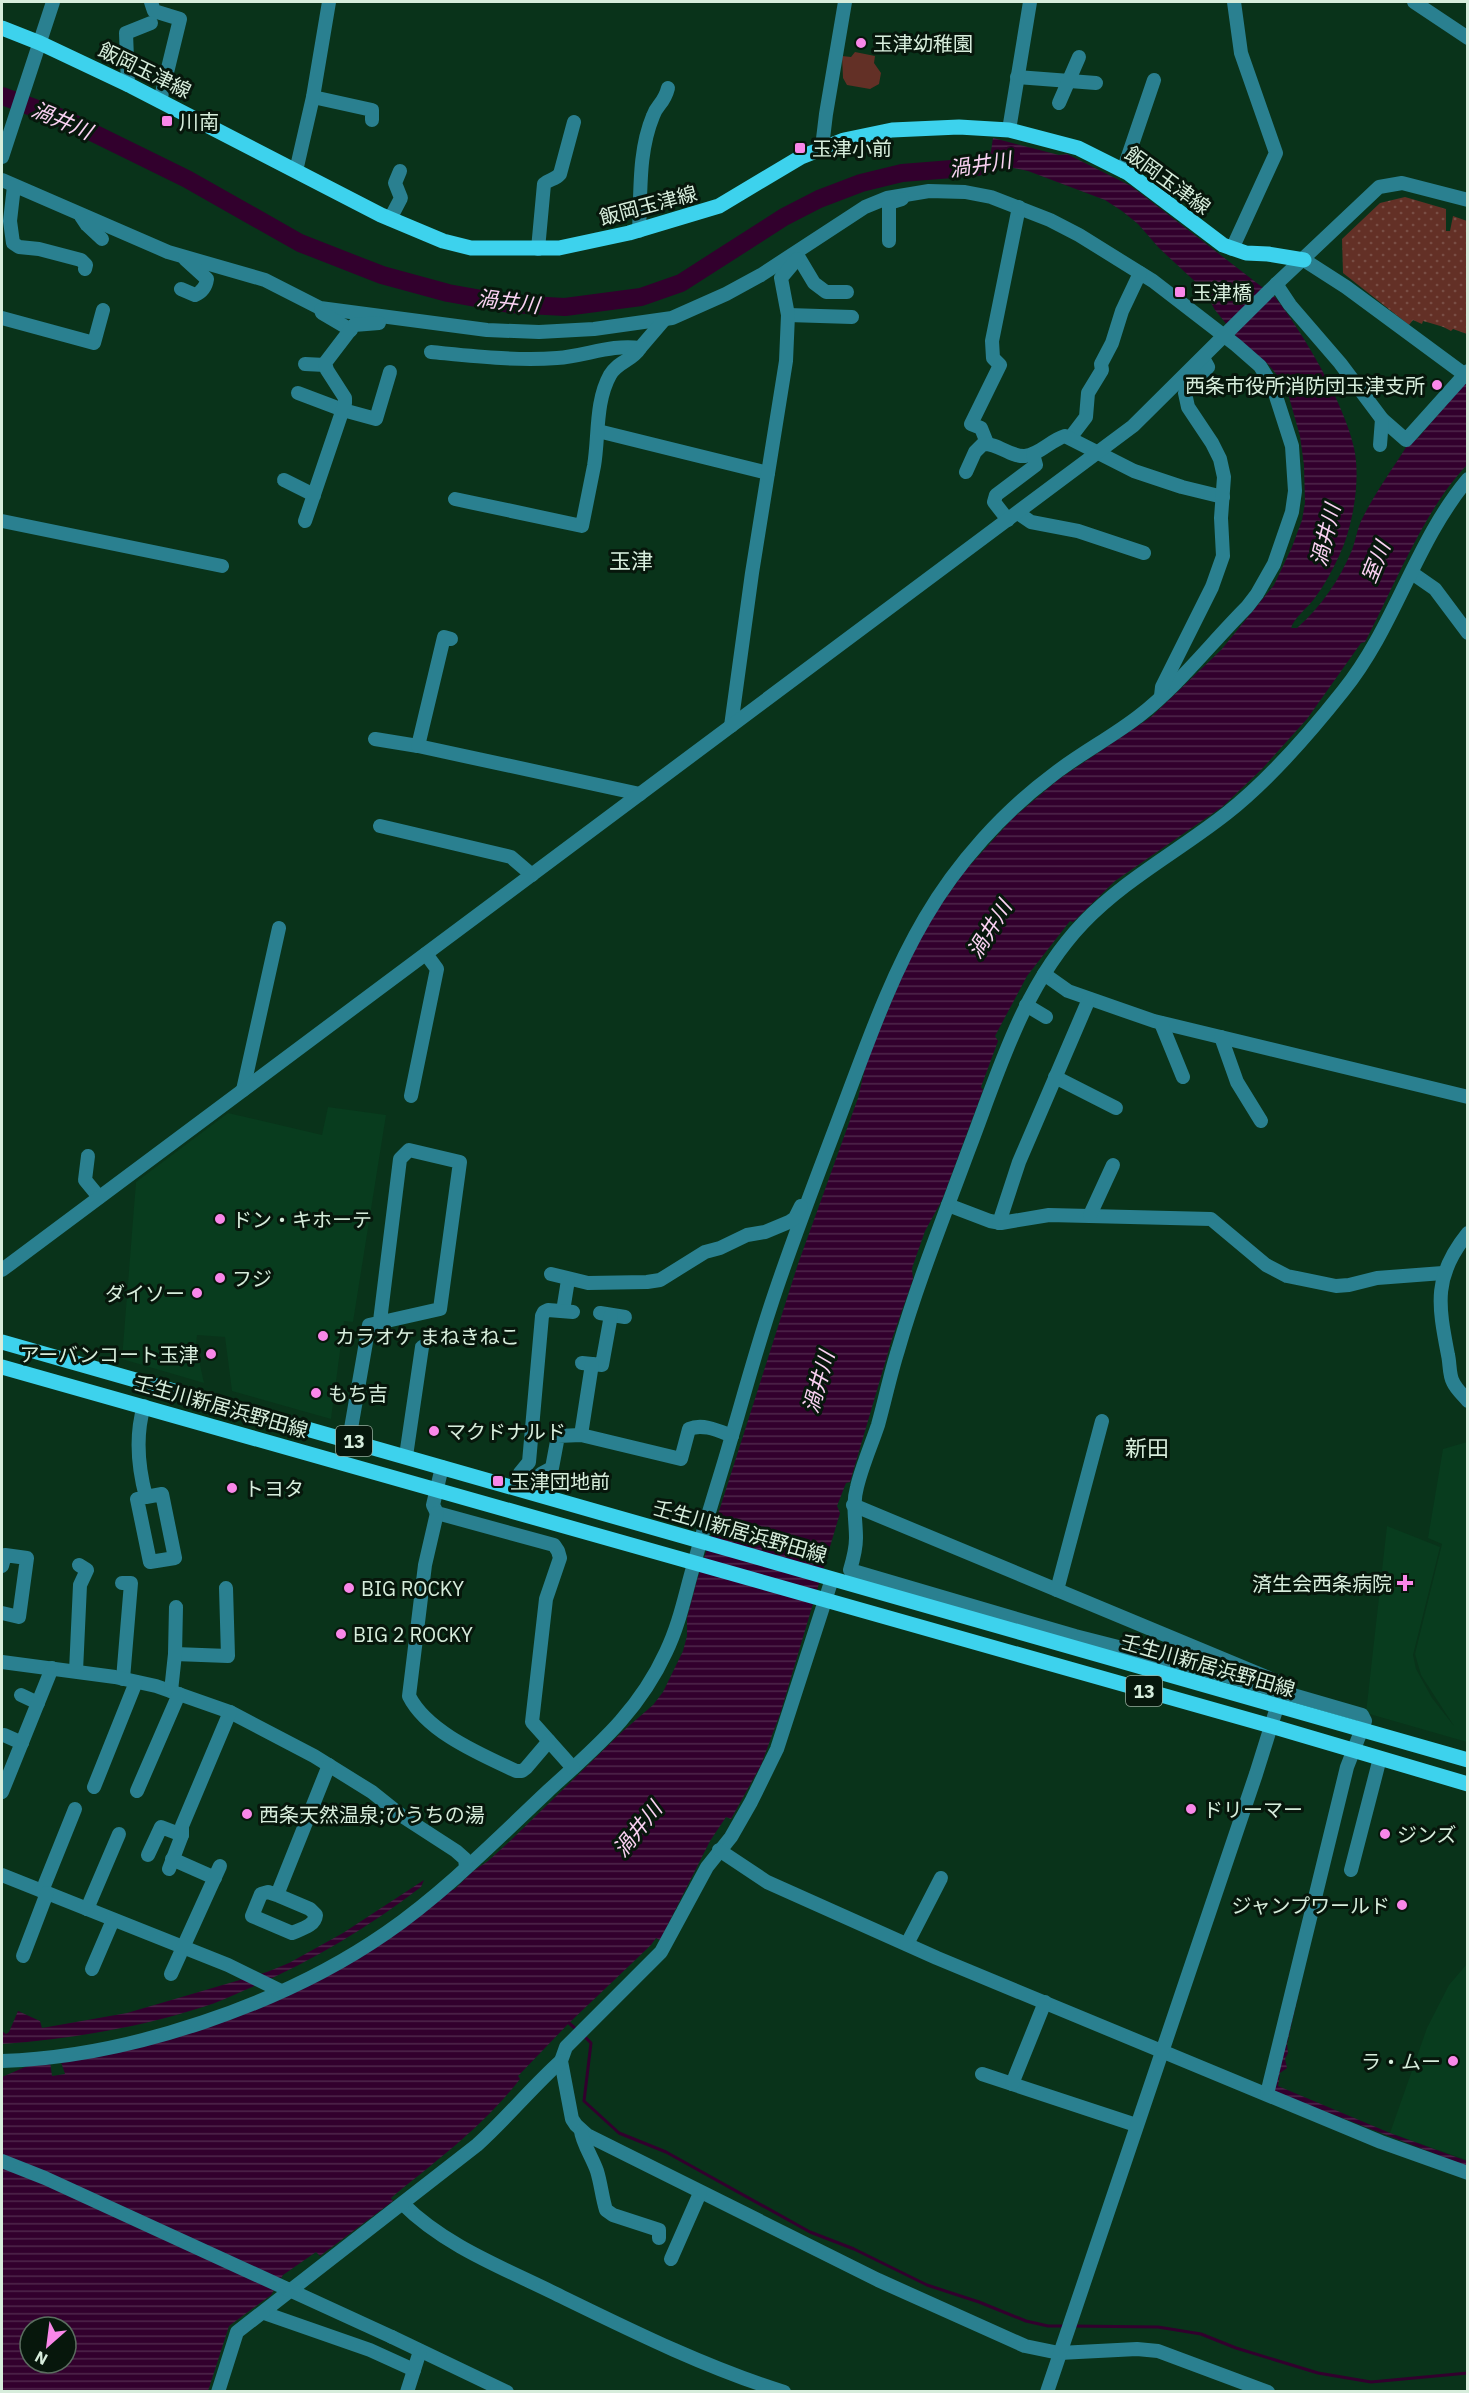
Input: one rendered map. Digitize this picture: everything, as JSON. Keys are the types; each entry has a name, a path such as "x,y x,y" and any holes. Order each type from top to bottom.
{"main road":[{"name":"飯岡玉津線","path":"2,28 38,48 128,85 390,219 443,241 471,248 538,249 575,245 639,231 719,206 822,147 867,134 892,130 959,127 1009,130 1078,148 1145,185 1201,230 1232,249 1246,253 1304,260"},
{"name":"壬生川新居浜野田線","path":"2,1342 1467,1761"},
{"name":"壬生川新居浜野田線","path":"2,1367 1271,1726 1467,1784"}],"street":[{"path":"2,157 53,2"},
{"path":"151,2 154,11 180,19 160,101"},
{"path":"296,171 313,97 329,2"},
{"path":"822,147 845,2"},
{"path":"1009,130 1030,2"},
{"path":"1232,249 1276,153 1241,53 1234,2"},
{"path":"1414,2 1467,38"},
{"path":"128,85 126,33 151,23"},
{"path":"1059,103 1079,57"},
{"path":"1017,77 1096,83"},
{"path":"1123,171 1154,80"},
{"path":"639,231 641,170 652,117 665,100 668,88"},
{"path":"313,97 372,110 372,120"},
{"path":"538,249 544,184 548,180 557,178 560,174 574,122"},
{"path":"390,219 400,198 394,183 400,171"},
{"path":"2,2061 52,2057 145,2040 193,2026 281,1991 337,1962 385,1934 447,1886 521,1820 634,1707 653,1678 680,1621 769,1311 810,1195 900,966 923,920 942,890 987,834 1054,774 1138,717 1160,698 1257,594 1274,564 1292,512 1295,491 1292,446 1274,387 1260,366 1226,335 1140,273 1079,235 1019,207 991,197 965,192 929,191 887,198 866,207 797,255 726,294 672,318 594,329 539,332 487,330 320,308 265,280 184,257 81,216 8,183 14,243 19,247 39,249 81,260 86,265 85,269"},
{"path":"2,1270 1133,426 1273,287 1379,187 1402,183 1467,200"},
{"path":"889,241 889,203 902,200 905,195"},
{"path":"987,443 981,428 971,423 1000,365 993,358 992,341 1019,207"},
{"path":"81,216 102,239"},
{"path":"797,255 814,284 826,292 847,292"},
{"path":"731,726 786,361 788,315 781,278 797,255"},
{"path":"181,288 195,295 201,293 207,279 184,257"},
{"path":"1273,287 1340,363 1382,419 1406,440 1466,374 1346,287 1304,260"},
{"path":"1070,438 1086,417 1088,393 1102,370 1101,364 1112,343 1122,311 1140,273"},
{"path":"320,308 322,313 351,330"},
{"path":"2,318 94,343 103,310"},
{"path":"788,315 852,317"},
{"path":"325,365 358,324 387,323 391,319"},
{"path":"455,499 582,526 594,466 601,401 609,375 617,366 635,356 664,320"},
{"path":"431,352 500,359 554,359 604,349 629,346 640,348"},
{"path":"1160,698 1162,687 1212,587 1223,556 1221,518 1224,477 1220,459 1184,397 1208,367 1203,358"},
{"path":"305,364 325,365"},
{"path":"306,521 345,398 325,365"},
{"path":"298,393 380,421 390,372"},
{"path":"1380,446 1382,419"},
{"path":"598,432 768,473"},
{"path":"966,472 975,452 983,444 987,443 1017,455 1033,454 1059,437 1065,436 1117,464 1142,474 1223,497"},
{"path":"1033,454 1036,465 996,495 994,502 1013,517 1078,531 1144,552"},
{"path":"1267,2094 1347,1767 1363,1731 1365,1720 1362,1715 1189,1665 1075,1636 850,1570 856,1537 853,1504 921,1276 1001,1062 1026,1005 1044,974 1083,923 1096,911 1149,867 1178,850 1230,811 1302,740 1362,666 1453,497 1467,479"},
{"path":"284,480 314,495"},
{"path":"2,521 222,567"},
{"path":"1412,573 1435,589 1467,633"},
{"path":"418,746 444,637 452,639"},
{"path":"375,739 418,746 640,794"},
{"path":"380,826 511,857 532,875"},
{"path":"243,1090 279,928"},
{"path":"412,1096 437,969 426,954"},
{"path":"1044,974 1068,991 1161,1023 1467,1097"},
{"path":"999,1223 1019,1162 1089,999"},
{"path":"1026,1005 1046,1017"},
{"path":"1161,1023 1183,1077"},
{"path":"1221,1037 1237,1082 1261,1121"},
{"path":"1055,1077 1116,1108"},
{"path":"349,1440 369,1325 440,1309 460,1162 409,1150 400,1159 380,1321"},
{"path":"88,1156 85,1180 99,1197"},
{"path":"1090,1215 1113,1165"},
{"path":"551,1274 568,1280 588,1283 660,1280 705,1252 720,1248 747,1235 765,1232 789,1222 795,1218 805,1197 810,1195"},
{"path":"948,1205 999,1223 1048,1215 1211,1219 1275,1270 1287,1276 1336,1286 1377,1278 1443,1273"},
{"path":"1467,1233 1458,1244 1443,1273 1439,1297 1452,1382 1467,1401"},
{"path":"514,1487 520,1473 530,1462 542,1316 548,1310 568,1312 568,1280"},
{"path":"580,1435 587,1363 602,1365 605,1314 625,1317"},
{"path":"406,1456 422,1347"},
{"path":"144,1406 137,1427 140,1475 146,1497"},
{"path":"1057,1590 1102,1421"},
{"path":"535,1493 541,1474 552,1468 558,1436 580,1435 681,1460 689,1430 696,1426 707,1427 732,1436"},
{"path":"442,1467 435,1490 433,1505 437,1513 425,1565 408,1685 409,1695 413,1704 440,1731 516,1771 522,1772 549,1741"},
{"path":"162,1494 175,1558 150,1562 137,1499 146,1497 162,1494"},
{"path":"853,1504 1310,1696 1318,1702"},
{"path":"437,1513 554,1545 558,1551 560,1558 546,1599 532,1722 573,1768"},
{"path":"2,1566 5,1555 27,1558 19,1617 2,1614"},
{"path":"76,1671 80,1585 87,1570 79,1565"},
{"path":"218,2391 237,2332 403,2204 490,2133 532,2087 561,2061 572,2039 661,1952 707,1867 730,1837 751,1802 777,1749 829,1578"},
{"path":"94,1787 130,1680 130,1583 122,1583"},
{"path":"175,1654 228,1656 226,1588"},
{"path":"137,1791 175,1692 176,1607"},
{"path":"2,1662 130,1680 175,1692 230,1712 372,1792 402,1816 456,1851 465,1860 466,1867"},
{"path":"2,1792 52,1668"},
{"path":"21,1695 38,1703"},
{"path":"1047,2391 1277,1707"},
{"path":"171,1974 218,1872 170,1864 182,1835 182,1826 230,1712"},
{"path":"4,1735 22,1743"},
{"path":"1351,1870 1380,1758"},
{"path":"277,1895 329,1766"},
{"path":"23,1956 75,1809"},
{"path":"148,1855 161,1827 182,1835"},
{"path":"87,1910 119,1834"},
{"path":"719,1850 767,1882 907,1944 1381,2142 1467,2173"},
{"path":"2,1891 4,1876 249,1975 281,1991"},
{"path":"907,1944 941,1878"},
{"path":"92,1969 113,1920"},
{"path":"1012,2084 1045,2002"},
{"path":"561,2061 572,2119 581,2130 700,2193 878,2280 1008,2339 1041,2350 1059,2354 1137,2349 1158,2350 1268,2391"},
{"path":"982,2074 1136,2125"},
{"path":"581,2130 581,2137 587,2145 598,2175 606,2210 613,2215 659,2230 659,2238"},
{"path":"2,2161 45,2178 507,2391"},
{"path":"671,2259 700,2193"},
{"path":"403,2204 430,2227 483,2259 668,2347 784,2391"},
{"path":"264,2313 370,2350 414,2370"},
{"path":"407,2391 420,2351"}],"shaded area":[{"path":"855,52 875,56 874,63 881,73 879,84 870,89 847,85 843,78 842,56 851,57"},
{"path":"1405,197 1446,209 1446,231 1450,231 1453,216 1467,221 1467,334 1423,321 1422,324 1413,320 1409,325 1343,273 1342,239 1380,203"},
{"path":"328,1107 386,1115 353,1322 344,1321 331,1419 232,1391 225,1337 197,1335 196,1347 204,1383 122,1359 136,1182 228,1113 322,1135"},
{"name":"済生会西条病院","path":"1467,1442 1467,1742 1366,1713 1387,1526 1440,1547 1413,1655 1416,1669 1432,1698 1454,1726 1421,1675 1415,1654 1442,1544 1428,1538 1443,1449"},
{"path":"1467,1964 1467,2160 1390,2133 1427,2028 1449,1985"}],"water":[{"name":"室川","path":"993,138 1059,155 1067,154 1131,186 1275,297 1298,330 1322,370 1342,411 1354,448 1357,474 1352,517 1339,556 1321,589 1291,628 1297,628 1306,620 1336,582 1352,550 1367,509 1410,441 1417,439 1467,381 1467,465 1437,503 1424,525 1365,642 1361,643 1307,719 1262,769 1222,807 1115,881 1073,922 1070,921 1027,976 995,1036 998,1041 981,1087 983,1090 942,1200 925,1231 912,1268 913,1279 892,1339 850,1482 846,1483 837,1506 840,1513 781,1711 761,1765 731,1819 726,1817 710,1841 660,1940 656,1938 569,2023 518,2076 520,2079 506,2096 459,2142 391,2198 393,2201 320,2256 316,2252 283,2275 271,2295 229,2326 208,2391 2,2391 2,2077 25,2067 50,2061 52,2076 65,2074 61,2062 251,2009 450,1888 454,1890 510,1841 623,1731 653,1705 663,1692 683,1651 687,1636 687,1618 697,1580 798,1264 858,1098 867,1060 909,960 929,922 964,872 1013,818 1059,779 1151,717 1221,650 1274,585 1292,547 1302,520 1305,503 1304,465 1300,436 1289,397 1277,375 1268,364 1240,341 1215,310 1203,289 1122,211 1105,200 1028,171 1009,167 988,171"},
{"path":"424,1880 421,1887 336,1944 269,1980 214,2003 153,2021 103,2032 2,2044 2,2031 6,2034 9,2032 18,2011 40,2021 42,2028 127,2013 267,1972 289,1963 343,1933"},
{"path":"1319,1904 1287,2044 1288,2053 1285,2059 1287,2068 1280,2073 1278,2086 1390,2133 1467,2161 1467,2166 1272,2091"}],"waterway":[{"name":"渦井川","path":"2,96 67,120 187,179 300,243 382,275 448,293 509,304 565,307 641,297 681,283 784,217 819,199 861,183 902,173 977,167 1011,155"},
{"path":"569,2023 577,2030"},
{"path":"584,2036 591,2043 584,2101 619,2133 666,2152 810,2232 854,2249 927,2285 1026,2321 1048,2326 1066,2326"},
{"path":"1072,2326 1158,2327 1201,2334 1236,2348 1318,2373 1371,2382 1468,2373"}],"place":[{"name":"玉津幼稚園","path":"861,43"},
{"name":"川南","path":"167,121"},
{"name":"玉津小前","path":"800,148"},
{"name":"玉津橋","path":"1180,292"},
{"name":"西条市役所消防団玉津支所","path":"1437,385"},
{"name":"ドン・キホーテ","path":"220,1219"},
{"name":"フジ","path":"220,1278"},
{"name":"ダイソー","path":"197,1293"},
{"name":"カラオケ まねきねこ","path":"323,1336"},
{"name":"アーバンコート玉津","path":"211,1354"},
{"name":"もち吉","path":"316,1393"},
{"name":"マクドナルド","path":"434,1431"},
{"name":"玉津団地前","path":"498,1481"},
{"name":"トヨタ","path":"232,1488"},
{"name":"済生会西条病院","path":"1405,1583"},
{"name":"BIG ROCKY","path":"349,1588"},
{"name":"BIG 2 ROCKY","path":"341,1634"},
{"name":"ドリーマー","path":"1191,1809"},
{"name":"西条天然温泉;ひうちの湯","path":"247,1814"},
{"name":"ジンズ","path":"1385,1834"},
{"name":"ジャンプワールド","path":"1402,1905"},
{"name":"ラ・ムー","path":"1453,2061"}],"district":[{"name":"玉津","path":"631,560"},
{"name":"新田","path":"1147,1447"}]}
